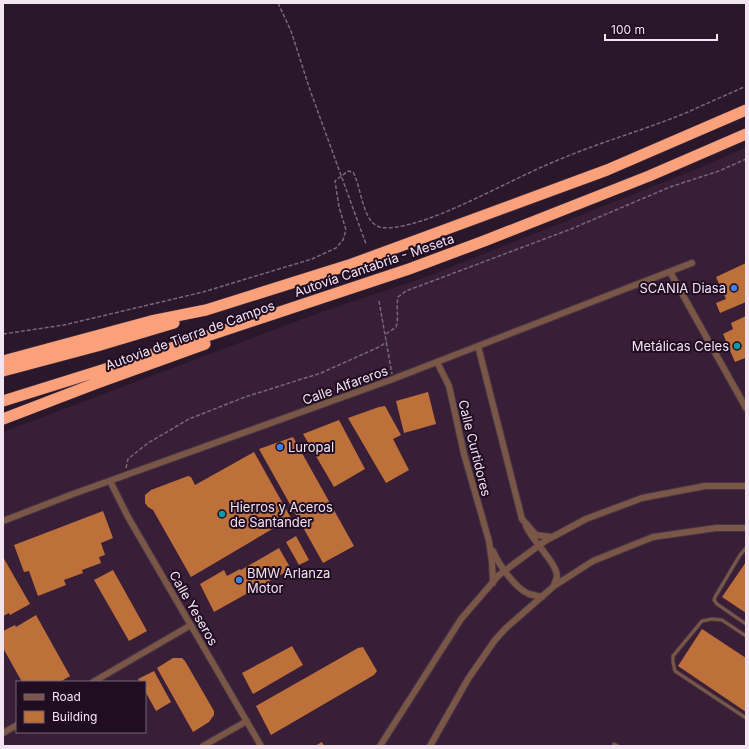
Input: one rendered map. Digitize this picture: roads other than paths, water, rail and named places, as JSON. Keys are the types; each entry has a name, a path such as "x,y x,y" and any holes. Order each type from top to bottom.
{"highway":[{"name":"Autovía Cantabria - Meseta","path":"3,361 151,321 206,310 352,264 607,170 746,110"},
{"name":"Autovía Cantabria - Meseta","path":"3,401 147,356 409,270 649,176 746,134"},
{"name":"Autovia de Tierra de Campos","path":"3,419 97,383 409,270"},
{"name":"Autovia de Tierra de Campos","path":"3,371 97,346 160,327 206,310"}],"street":[{"name":"Calle Alfareros","path":"3,521 393,379 692,263"},
{"path":"670,272 746,408"},
{"path":"478,346 522,519 529,534 555,569 556,577 554,586"},
{"name":"Calle Curtidores","path":"437,362 449,386 464,454 489,541 497,561 518,586 529,594 542,597"},
{"name":"Calle Yeseros","path":"110,481 128,517 261,746"},
{"path":"380,746 461,619 505,571 538,546 586,519 642,498 705,486 746,486"},
{"path":"522,519 536,535 552,537"},
{"path":"430,746 468,679 495,640 506,628 554,586 594,561 653,536 716,528 746,528"},
{"name":"Calle Curtidores","path":"489,541 493,583"},
{"path":"95,681 191,625"},
{"path":"202,746 247,721"},
{"path":"3,733 16,726"}],"lane":[{"path":"746,548 714,597 717,604 746,624"},
{"path":"746,636 722,620 712,619 702,621 673,656 675,671 746,718"},
{"path":"613,746 614,744 618,746"}],"place":[{"name":"SCANIA Diasa","path":"734,288"},
{"name":"Metálicas Celes","path":"737,346"},
{"name":"Luropal","path":"280,447"},
{"name":"Hierros y Aceros de Santander","path":"222,514"},
{"name":"BMW Arlanza Motor","path":"239,580"}]}
